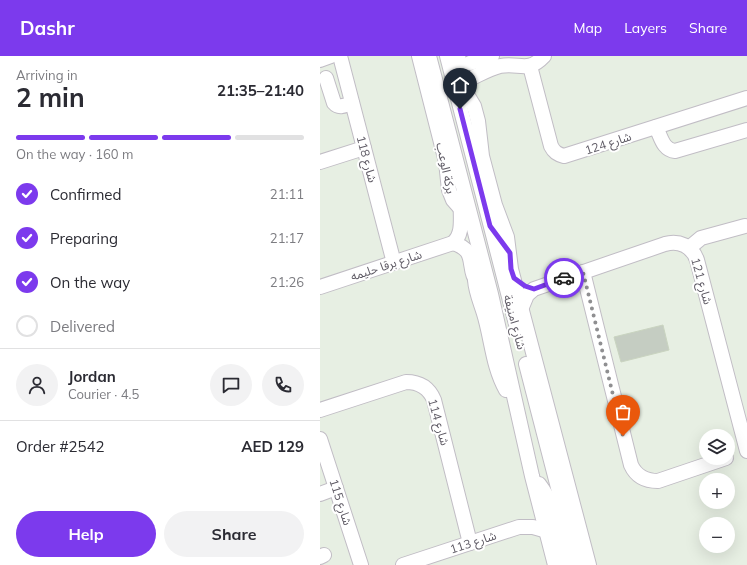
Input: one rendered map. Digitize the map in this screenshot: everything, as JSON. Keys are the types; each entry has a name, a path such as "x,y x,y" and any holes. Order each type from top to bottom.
{"street":[{"path":"320,60 331,56"},
{"name":"شارع 118","path":"340,56 394,263"},
{"name":"بركة الوعب","path":"419,56 446,162 449,190 453,200 460,208"},
{"name":"شارع امنيفة","path":"429,56 491,294 532,476 555,565"},
{"name":"شارع امنيفة","path":"447,56 490,226 521,316 578,565"},
{"path":"492,56 464,60 465,81 468,96 476,113 482,156 495,205 507,237 511,269 521,316 589,565"},
{"path":"465,81 499,66 530,66 535,64 544,56"},
{"name":"شارع 124","path":"530,66 551,146 553,151 564,156 747,98"},
{"path":"326,78 336,105 340,107 352,103"},
{"path":"466,135 468,96"},
{"path":"656,127 665,148 675,151 747,130"},
{"path":"320,162 364,148"},
{"path":"464,191 460,208 461,225 459,236 453,243 464,247 469,253"},
{"path":"461,225 467,239 477,294 486,320 500,377 506,390 515,400"},
{"path":"490,226 510,253"},
{"path":"689,248 701,238 745,226"},
{"name":"شارع برقا حليمه","path":"320,287 453,243"},
{"name":"شارع 121","path":"534,289 670,243 680,243 689,248 697,260 747,451"},
{"path":"583,272 633,470 642,478 647,480 658,480 705,465"},
{"path":"514,278 525,286 534,289 524,298 521,316"},
{"path":"475,280 482,288 491,294"},
{"name":"شارع 114","path":"320,410 406,382 418,384 428,390 434,400 470,543"},
{"name":"شارع 115","path":"320,439 362,565"},
{"path":"735,455 747,451"},
{"path":"532,476 543,488 551,503 566,565"},
{"path":"320,494 336,488"},
{"name":"شارع 113","path":"519,527 531,516 540,503"},
{"name":"شارع 113","path":"403,565 519,527 533,527 547,531"}],"building":[{"path":"663,325 669,350 621,362 614,337"}],"way so far":[{"path":"564,278 583,272 623,436"}],"route":[{"path":"460,109 490,226 510,253 511,269 514,278 525,286 534,289 564,278"}]}
